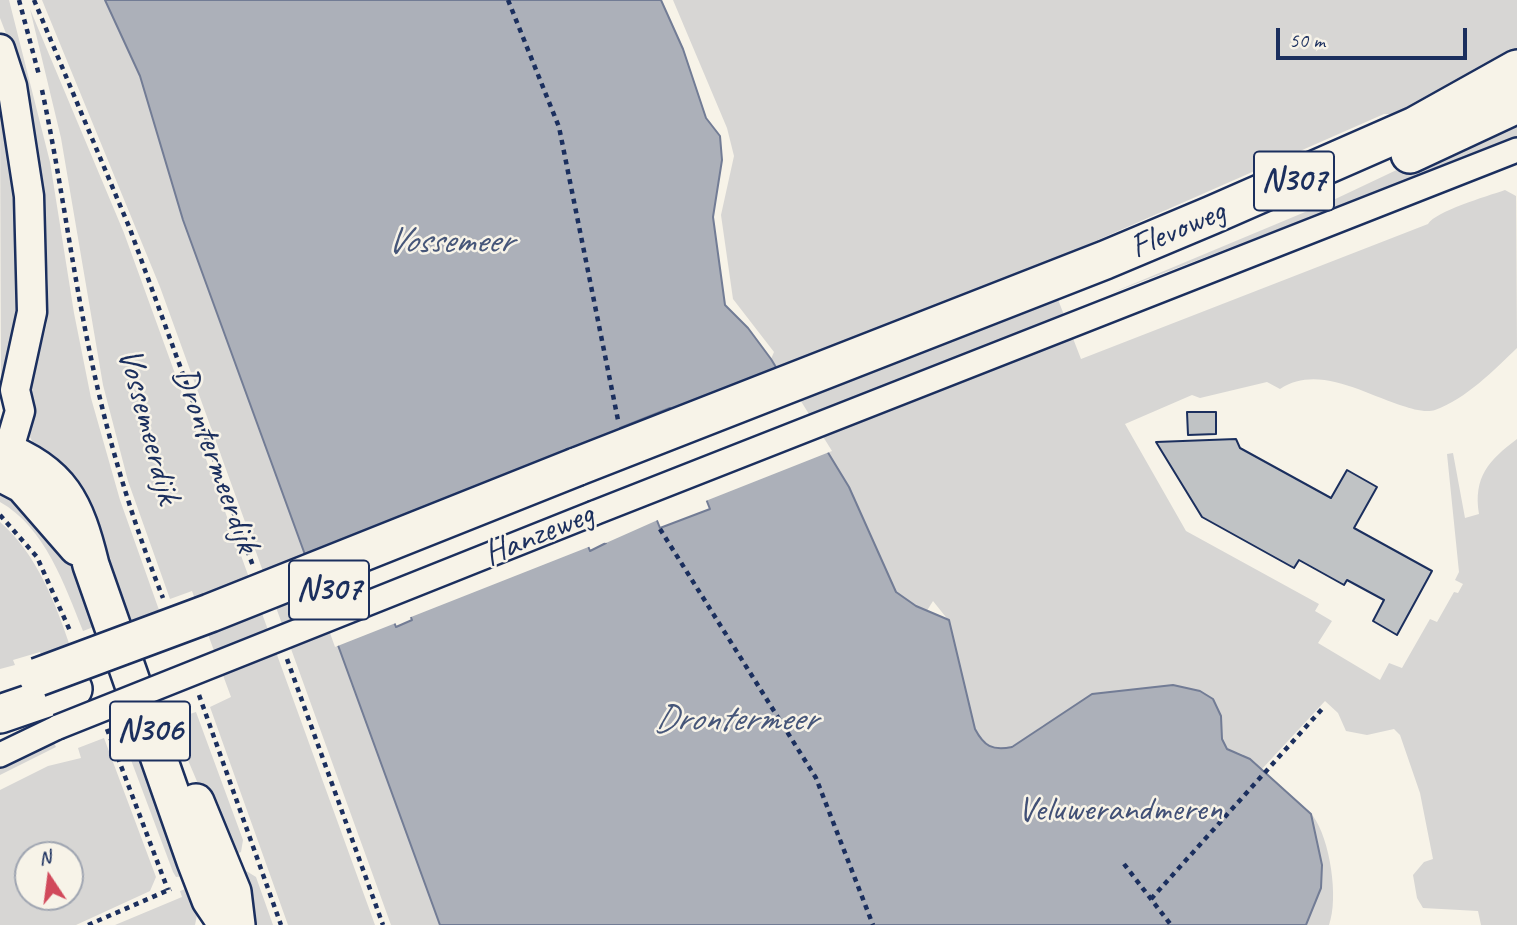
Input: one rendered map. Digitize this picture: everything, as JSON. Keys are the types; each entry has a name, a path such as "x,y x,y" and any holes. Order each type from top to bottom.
{"highway":[{"name":"Flevoweg","path":"1072,297 1415,126 1517,68"},
{"name":"Flevoweg","path":"1072,297 1366,175 1517,104"},
{"name":"Hanzeweg","path":"0,714 48,701 223,608 1072,297"},
{"name":"Hanzeweg","path":"0,691 48,701"}],"main road":[{"name":"N306","path":"2,458 91,565 209,900 227,925"},
{"name":"N306","path":"105,601 218,852 233,892 237,925"}],"street":[{"path":"0,49 20,125 32,244 33,312 8,398 20,411 2,458"},
{"name":"Flevoweg","path":"1072,297 1517,150"},
{"name":"Hanzeweg","path":"0,755 48,701 1072,297"}],"path":[{"name":"Vossemeerdijk","path":"19,0 55,153 90,357 107,430 129,506 166,604"},
{"name":"Drontermeerdijk","path":"34,0 130,229 253,567"},
{"path":"508,0 559,127 620,427"},
{"path":"660,529 816,778 873,925"},
{"path":"282,646 383,925"},
{"path":"198,693 281,925"},
{"path":"1151,899 1322,709"},
{"path":"1124,864 1171,925"},
{"path":"88,925 168,890"}],"shaded area":[{"path":"0,0 9,0 50,162 74,313 91,398 120,500 159,610 130,621 91,522 36,449 26,429 25,409 47,323 48,278 36,146 22,75 0,18"},
{"path":"42,0 105,0 140,76 183,220 440,925 391,925 160,287"},
{"path":"673,0 1517,0 1517,58 1481,79 1141,228 1391,114 1384,114 1057,258 1047,271 1081,359 1428,224 1441,214 1462,205 1505,190 1516,196 1517,348 1458,399 1435,410 1423,411 1325,380 1295,382 1280,389 1267,382 1200,398 1192,395 1125,424 1186,531 1319,604 1315,611 1332,621 1318,643 1380,680 1389,663 1402,668 1430,619 1437,622 1454,592 1458,593 1463,584 1455,580 1459,572 1447,454 1453,453 1465,518 1479,514 1478,490 1485,470 1498,454 1517,439 1517,925 1481,925 1478,911 1423,908 1417,898 1413,875 1424,862 1433,859 1420,793 1400,735 1394,729 1367,735 1346,731 1338,713 1325,701 1261,770 1242,754 1227,749 1222,739 1223,757 1285,795 1313,816 1319,826 1328,853 1333,885 1329,925 1304,925 1019,745 1045,724 1008,748 991,747 983,740 975,729 949,621 933,601 923,617 908,630 894,587 849,487 771,359 774,352 733,299 721,215 734,156 727,128","holes":["1318,851 1321,888 1307,922"]},
{"path":"30,9 124,233 375,925 288,925 210,707 231,697 192,591 170,599 128,481 103,385 61,138"},
{"path":"0,103 13,173 21,279 12,349 1,383"},
{"path":"1517,113 1517,138 1109,294 1329,202"},
{"path":"0,485 74,565 99,625 83,631 52,559 29,526 0,502"},
{"path":"0,522 35,564 52,597 71,649 42,657 40,652 13,660 15,665 0,669"},
{"path":"196,712 243,840 241,852 229,857 171,720"},
{"path":"141,737 191,875 176,877 173,872 125,744"},
{"path":"104,738 156,877 150,891 76,925 0,925 0,790 48,766 81,758 78,748"},
{"path":"54,743 56,747 0,775 0,768"},
{"path":"243,869 256,877 273,925 254,925 234,872"},
{"path":"194,886 198,910 195,925 115,925 182,897 180,891"}],"water":[{"path":"105,0 661,0 683,49 706,118 720,136 722,160 713,217 725,305 748,328 771,359 849,487 896,592 916,606 949,620 978,735 994,748 1012,747 1092,694 1173,685 1200,691 1213,699 1221,716 1222,739 1227,749 1250,759 1311,814 1322,865 1321,888 1306,925 440,925 183,220 140,76","holes":["670,408 710,509 660,528 620,428","571,454 606,543 590,551 554,460","377,530 412,620 396,627 360,537"]}],"pier":[{"path":"784,374 832,451 703,502 670,419"},
{"path":"627,436 660,519 606,543 602,542 569,459"},
{"path":"558,463 591,546 335,647 305,563 364,539 397,622 408,618 375,535"}],"building":[{"path":"1187,412 1216,412 1216,434 1188,435"},
{"path":"1236,439 1240,448 1331,498 1347,470 1377,487 1354,528 1432,571 1397,635 1373,621 1384,600 1347,580 1344,585 1299,560 1294,568 1202,517 1156,442"}],"water label":[{"name":"Vossemeer","path":"449,242"},
{"name":"Drontermeer","path":"735,720"}],"park label":[{"name":"Veluwerandmeren","path":"1120,811"}]}
